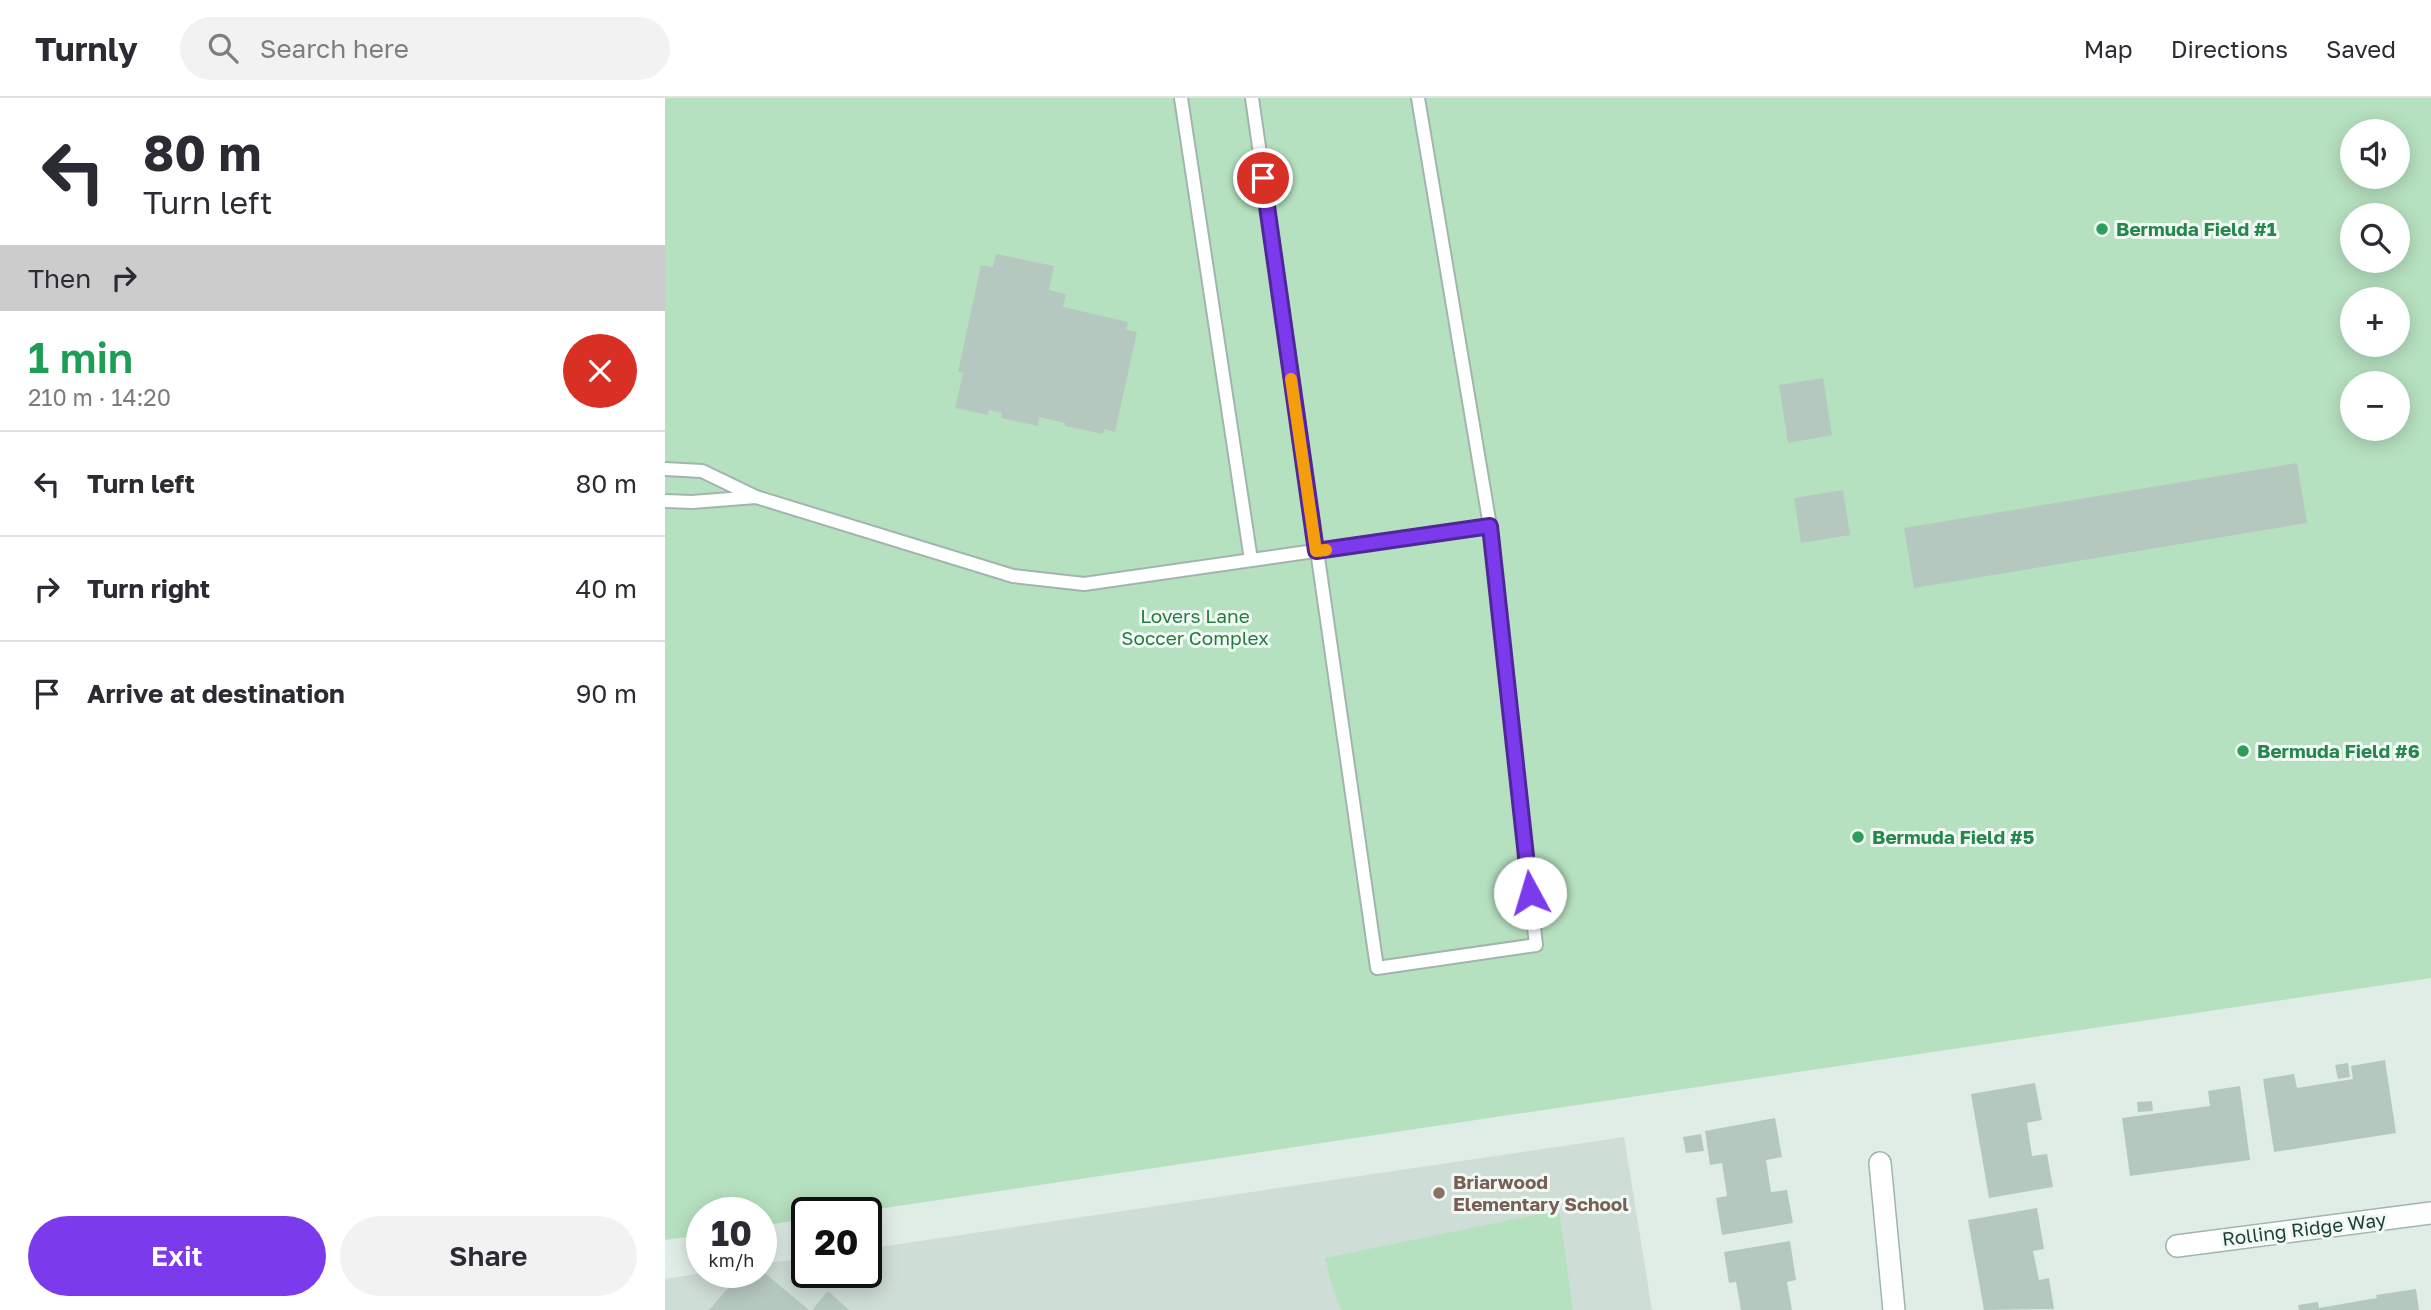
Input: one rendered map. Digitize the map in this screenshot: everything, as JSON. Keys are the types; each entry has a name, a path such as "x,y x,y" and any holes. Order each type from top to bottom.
{"street":[{"path":"1880,1163 1894,1310"},
{"name":"Rolling Ridge Way","path":"2177,1246 2431,1213"}],"lane":[{"path":"1181,98 1251,560"},
{"path":"1252,98 1377,968 1536,945 1490,526 1418,98"},
{"path":"665,469 702,471 756,497 1013,576 1084,584 1490,526"},
{"path":"665,501 692,502 756,497"}],"shaded area":[{"name":"Briarwood Elementary School","path":"1624,1137 1652,1310 665,1310 665,1279 686,1276 686,1288 777,1288 777,1262 791,1260 791,1288 882,1288 882,1247"}],"green space":[{"name":"Lovers Lane Soccer Complex","path":"665,98 2431,98 2431,978 882,1208 882,1197 791,1197 791,1221 777,1224 777,1197 686,1197 686,1237 665,1240"},
{"path":"1559,1210 1573,1310 1342,1310 1332,1287 1325,1258"}],"building":[{"path":"996,254 1054,266 1049,290 1066,294 1063,307 1128,322 1126,330 1137,332 1115,432 1104,429 1103,434 1039,417 1038,426 1001,418 1002,413 989,410 988,415 955,408 963,373 958,372 981,265 993,267"},
{"path":"1823,378 1832,435 1788,443 1779,385"},
{"path":"2297,463 2307,523 1914,588 1904,528"},
{"path":"1843,490 1850,535 1801,543 1794,498"},
{"path":"2385,1060 2396,1133 2274,1152 2263,1079 2294,1074 2297,1088 2353,1079 2351,1066"},
{"path":"2348,1063 2350,1077 2338,1079 2335,1065"},
{"path":"2035,1083 2042,1120 2027,1123 2032,1156 2047,1154 2053,1187 1989,1198 1971,1094"},
{"path":"2240,1086 2250,1160 2130,1176 2122,1118 2210,1106 2208,1091"},
{"path":"2152,1101 2153,1111 2138,1112 2137,1102"},
{"path":"1775,1118 1782,1157 1766,1160 1771,1192 1787,1190 1793,1223 1722,1235 1716,1198 1727,1196 1722,1163 1710,1165 1705,1131"},
{"path":"1701,1134 1704,1151 1686,1153 1683,1137"},
{"path":"2037,1208 2044,1249 2033,1251 2039,1280 2049,1278 2054,1309 1984,1310 1968,1220"},
{"path":"1790,1241 1796,1280 1787,1282 1792,1310 1741,1310 1736,1282 1729,1283 1724,1252"},
{"path":"777,1283 809,1310 709,1310 728,1288 777,1288"},
{"path":"2416,1289 2419,1310 2299,1310 2298,1305 2318,1302 2319,1308"},
{"path":"828,1291 849,1310 812,1310"}],"slow traffic":[{"path":"1291,379 1316,551 1326,550"}],"place":[{"name":"Bermuda Field #1","path":"2102,229"},
{"name":"Bermuda Field #6","path":"2243,751"},
{"name":"Bermuda Field #5","path":"1858,837"},
{"name":"Briarwood Elementary School","path":"1439,1193"}],"route":[{"path":"1263,178 1316,551 1490,526 1530,893"}]}
